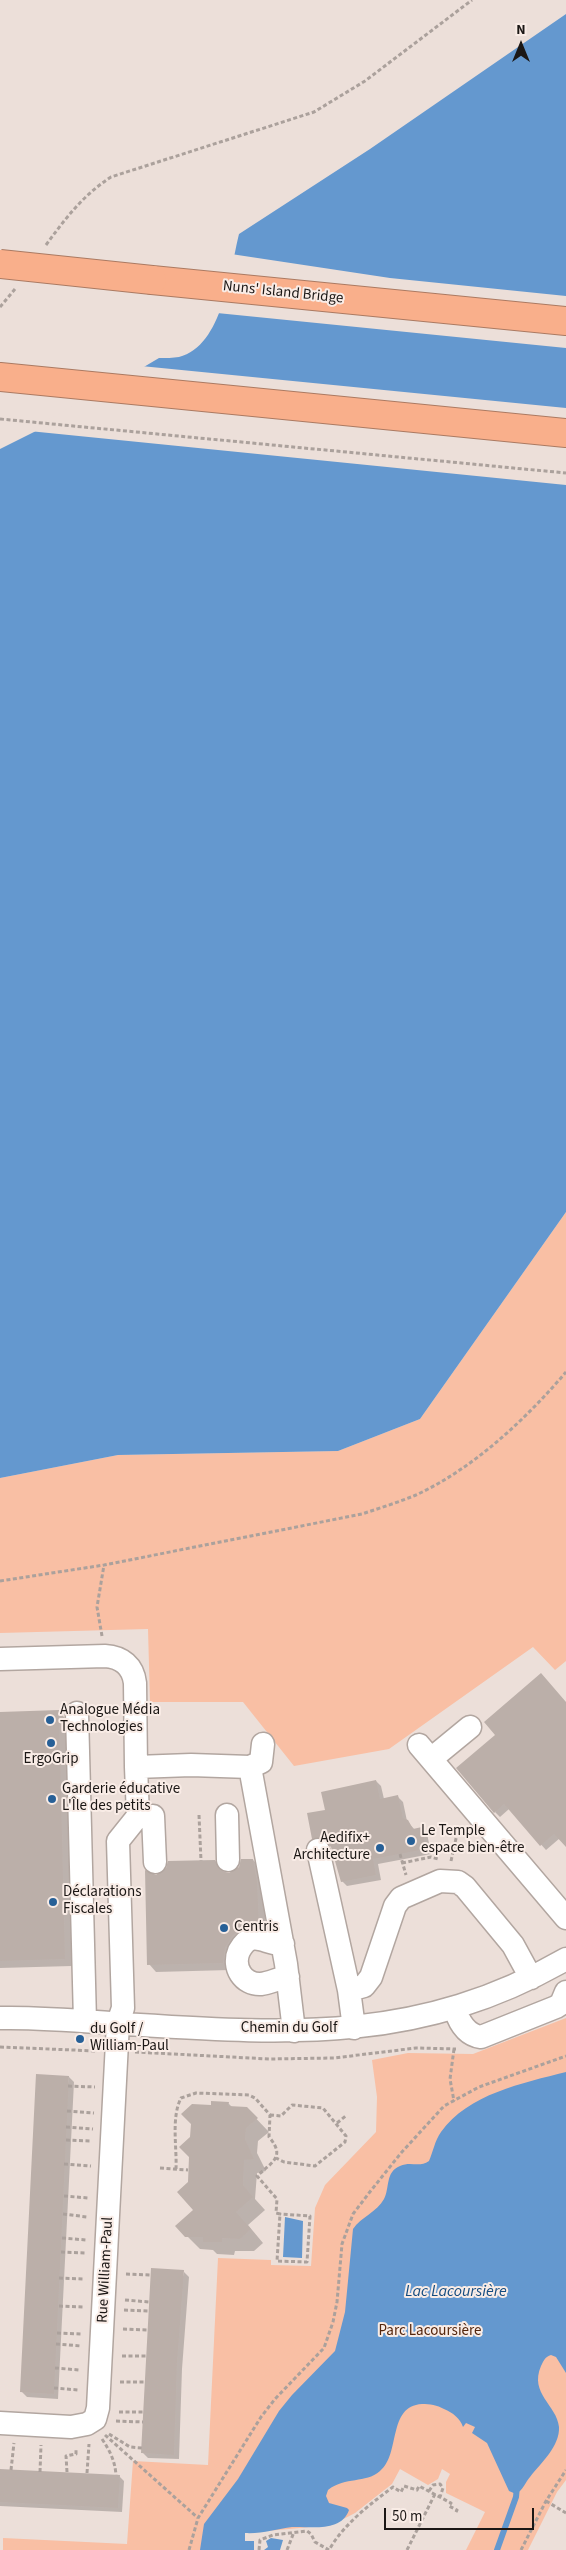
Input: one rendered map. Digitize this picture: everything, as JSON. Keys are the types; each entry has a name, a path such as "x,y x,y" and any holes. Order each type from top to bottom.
{"highway":[{"name":"Nuns' Island Bridge","path":"0,264 566,321"},
{"path":"0,377 566,433"}],"street":[{"path":"0,1659 105,1656"},
{"name":"Rue William-Paul","path":"7,2431 80,2426 91,2422 97,2413 118,2023 123,2008 118,1841 138,1816 134,1677 130,1668 122,1660 105,1656"},
{"path":"77,1713 85,2021"},
{"path":"470,1727 425,1752 566,1918"},
{"path":"136,1767 191,1765 250,1767 261,1762 264,1744"},
{"path":"250,1767 288,1977 294,2031"},
{"path":"227,1815 228,1860"},
{"path":"154,1816 155,1862"},
{"path":"318,1850 348,1990 354,2028"},
{"path":"348,1990 364,1986 371,1977 397,1902 406,1894 446,1880 458,1882 465,1887 513,1944 531,1978"},
{"path":"282,1944 263,1938 250,1940 238,1951 237,1968 244,1978 256,1984 288,1977"},
{"name":"Chemin du Golf","path":"0,2018 294,2031 354,2028 405,2020 454,2009 565,1962"},
{"path":"454,2009 463,2027 475,2036 481,2037 556,2007 561,2004 566,1992"}],"path":[{"path":"53,235 70,212 94,187 111,177 314,112 365,80 472,0"},
{"path":"0,307 12,293"},
{"path":"0,420 566,473"},
{"path":"0,1581 104,1565 362,1514 416,1494 446,1478 507,1433 528,1414 566,1372"},
{"path":"104,1565 97,1607 105,1656"},
{"path":"199,1815 201,1861"},
{"path":"451,1862 457,1834"},
{"path":"400,1854 408,1883"},
{"path":"0,2047 101,2051"},
{"path":"454,2049 450,2079 454,2101"},
{"path":"190,2550 198,2518 274,2399 324,2348 333,2322 337,2302 342,2244 354,2214 412,2140 444,2106 479,2088 566,2056"},
{"path":"68,2086 100,2088"},
{"path":"176,2169 178,2104 181,2098 187,2094 249,2095 255,2098 270,2114 281,2116 292,2105 318,2106 323,2108 345,2132 345,2142 320,2164 315,2166 306,2166 276,2158"},
{"path":"67,2111 98,2113"},
{"path":"270,2114 269,2136 277,2146 276,2158 257,2176 277,2199 276,2213 310,2216 307,2262 277,2262 280,2214"},
{"path":"337,2123 347,2115"},
{"path":"66,2127 98,2129"},
{"path":"66,2140 97,2141"},
{"path":"64,2164 96,2166"},
{"path":"160,2168 188,2170"},
{"path":"64,2196 94,2198"},
{"path":"63,2214 93,2217"},
{"path":"62,2238 92,2240"},
{"path":"61,2252 92,2254"},
{"path":"122,2274 151,2276"},
{"path":"59,2278 90,2279"},
{"path":"121,2300 149,2302"},
{"path":"58,2306 89,2307"},
{"path":"120,2310 149,2311"},
{"path":"119,2329 148,2330"},
{"path":"57,2333 88,2334"},
{"path":"56,2344 87,2346"},
{"path":"118,2356 146,2356"},
{"path":"55,2368 86,2370"},
{"path":"116,2382 144,2382"},
{"path":"54,2388 85,2391"},
{"path":"115,2411 143,2412"},
{"path":"114,2422 143,2422"},
{"path":"7,2431 11,2470"},
{"path":"142,2448 130,2448 108,2435 198,2518"},
{"path":"102,2440 113,2458 116,2475"},
{"path":"40,2472 41,2441"},
{"path":"67,2472 66,2456 76,2454 76,2443"},
{"path":"88,2473 89,2443"},
{"path":"521,2550 546,2501 566,2470"},
{"path":"429,2491 433,2485 440,2484 443,2488 440,2497"},
{"path":"259,2550 263,2538 294,2531 307,2531 315,2542 329,2550 340,2534 364,2509 393,2487 401,2492 404,2486 417,2490 419,2486 451,2503 449,2506 457,2510 456,2514"},
{"path":"406,2550 434,2494"},
{"path":"546,2501 566,2513"},
{"path":"288,2550 294,2531"}],"green space":[{"path":"566,1212 566,1661 555,1670 533,1647 389,1749 294,1766 243,1702 150,1702 148,1629 0,1633 0,1478 118,1455 338,1451 420,1419"},
{"name":"Parc Lacoursière","path":"566,2018 566,2480 557,2492 528,2550 466,2550 485,2512 446,2493 446,2482 450,2474 442,2469 438,2479 428,2485 400,2469 392,2484 355,2513 332,2525 245,2533 245,2541 254,2541 254,2550 3,2550 3,2538 127,2544 133,2461 208,2465 218,2258 271,2260 271,2265 311,2266 315,2208 325,2185 376,2132 377,2097 372,2060 408,2053 473,2054"}],"water":[{"path":"566,14 566,1212 420,1419 338,1451 118,1455 0,1478 0,449 34,432 159,358 179,357 194,350 206,338 215,323 222,305 239,234 370,149"},
{"name":"Lac Lacoursière","path":"566,2072 566,2373 556,2357 551,2355 544,2360 538,2376 541,2392 554,2412 559,2427 556,2441 549,2454 516,2494 509,2491 487,2443 472,2433 475,2427 466,2423 463,2427 458,2418 453,2414 436,2406 422,2404 411,2407 404,2413 399,2422 390,2454 380,2471 368,2477 342,2483 328,2490 326,2496 329,2503 349,2510 339,2522 324,2527 292,2527 245,2533 245,2541 254,2541 254,2550 200,2550 204,2524 238,2479 279,2411 335,2351 345,2312 353,2229 381,2204 386,2195 392,2172 400,2166 422,2164 429,2161 441,2132 452,2119 481,2099 515,2086"},
{"path":"285,2217 303,2221 302,2258 283,2257"},
{"path":"271,2538 283,2540 280,2550 264,2550 268,2547 266,2541"}],"pier":[{"path":"231,254 390,278 566,296 566,348 217,313"},
{"path":"141,366 566,408 566,485 29,431"}],"building":[{"path":"541,1673 566,1702 566,1847 554,1834 540,1846 504,1804 494,1813 456,1768 495,1735 484,1722"},
{"path":"59,1710 65,1959 0,1961 0,1712"},
{"path":"376,1780 380,1799 398,1795 403,1818 408,1820 413,1829 422,1827 426,1849 373,1859 376,1875 341,1882 331,1847 322,1838 312,1839 307,1813 325,1810 321,1792"},
{"path":"241,1859 253,1859 257,1881 259,1925 245,1927 233,1935 225,1948 223,1963 147,1965 145,1870 156,1875 166,1868 168,1861 215,1860 221,1871 229,1873 239,1867"},
{"path":"36,2074 69,2076 54,2394 20,2392"},
{"path":"211,2101 229,2102 228,2106 247,2107 258,2118 246,2128 245,2139 254,2159 244,2160 243,2185 253,2197 236,2212 251,2229 240,2239 222,2238 222,2242 203,2242 203,2237 185,2237 175,2226 193,2210 177,2192 188,2182 189,2157 179,2147 190,2137 191,2124 181,2114 192,2104 211,2105"},
{"path":"151,2268 184,2270 177,2363 174,2455 141,2453"},
{"path":"0,2469 120,2475 118,2508 0,2502"}],"waterway":[{"path":"497,2550 516,2497 517,2486"}],"place":[{"name":"Analogue Média Technologies","path":"50,1720"},
{"name":"ErgoGrip","path":"51,1743"},
{"name":"Garderie éducative L'Île des petits","path":"52,1799"},
{"name":"Le Temple espace bien-être","path":"411,1841"},
{"name":"Aedifix+ Architecture","path":"380,1848"},
{"name":"Déclarations Fiscales","path":"53,1902"},
{"name":"Centris","path":"224,1928"},
{"name":"du Golf / William-Paul","path":"80,2039"}]}
